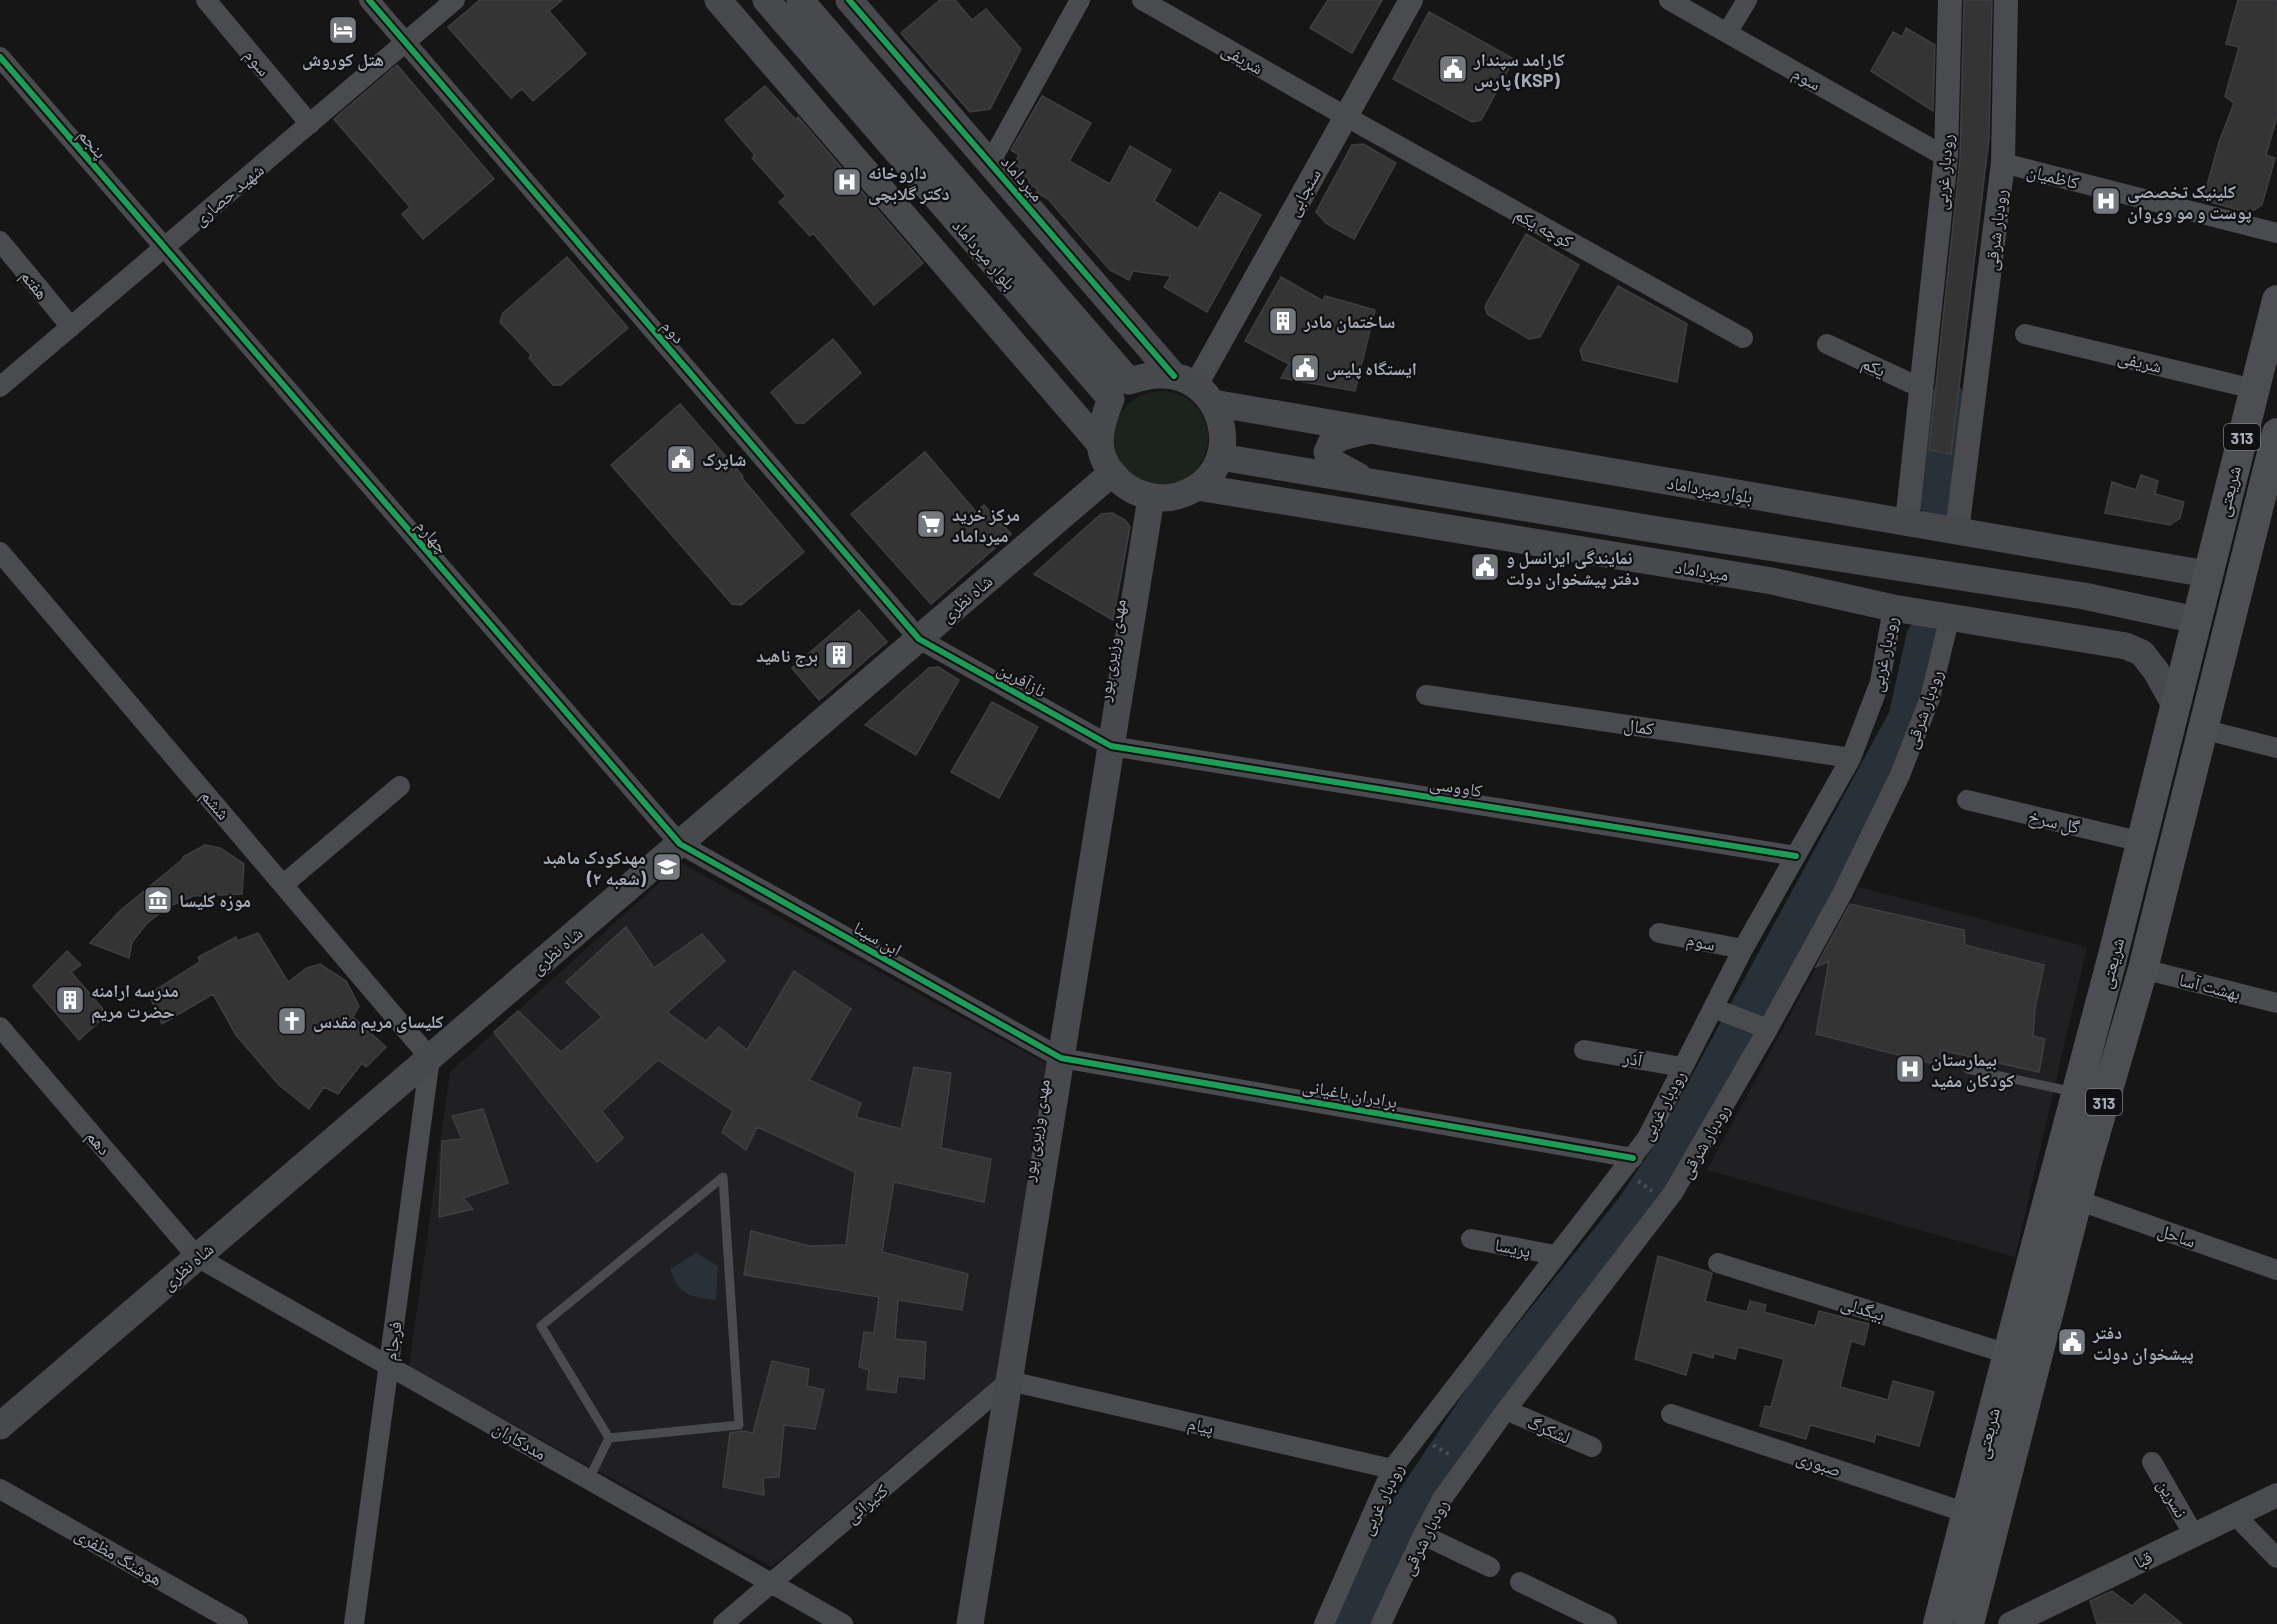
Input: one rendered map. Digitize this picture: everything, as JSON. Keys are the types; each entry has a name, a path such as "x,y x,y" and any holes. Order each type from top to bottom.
{"main road":[{"path":"718,0 1100,444"},
{"name":"بلوار میرداماد","path":"766,0 1120,390"},
{"name":"بلوار میرداماد","path":"800,0 1120,390"},
{"name":"میرداماد","path":"849,0 990,163 1194,388"},
{"name":"شریعتی","path":"1938,1624 2142,842 2277,300"},
{"path":"1151,375 1194,388 1222,424 1224,440 1214,470 1197,487 1185,494 1168,498 1151,498 1123,485 1112,473 1105,462 1100,444 1100,426 1120,390 1151,375"},
{"name":"بلوار میرداماد","path":"1194,388 1370,430 2207,574"},
{"path":"1369,481 1330,460 1327,452 1331,443 1342,437 1370,430"},
{"name":"شریعتی","path":"1969,1624 2078,1200 2143,969 2277,434"},
{"path":"1220,457 1652,529 2084,596 2229,626"},
{"name":"شاه نظری","path":"0,1426 1112,473"},
{"name":"میرداماد","path":"1197,487 1772,582 1893,608 2126,646 2142,653 2157,671 2176,707"},
{"name":"مهدی وزیری پور","path":"970,1624 1151,498"},
{"path":"1652,529 1772,582"},
{"path":"2084,596 2101,578 2100,568 2093,555"},
{"path":"2207,574 2240,579"}],"street":[{"name":"سوم","path":"206,0 310,124"},
{"path":"369,0 405,42"},
{"name":"شهید حصاری","path":"0,387 455,0"},
{"path":"990,163 1080,0"},
{"name":"شریفی","path":"1142,0 1345,116"},
{"name":"سنجابی","path":"1194,388 1411,0"},
{"name":"سوم","path":"1669,0 1946,157"},
{"path":"1727,33 1747,0"},
{"name":"رودبار غربی","path":"1907,522 1946,157 1950,0"},
{"name":"رودبار شرقی","path":"1957,531 2003,163 2006,0"},
{"name":"دوم","path":"405,42 919,639"},
{"name":"پنجم","path":"0,57 164,247"},
{"name":"کوچه یکم","path":"1345,116 1743,338"},
{"name":"کاظمیان","path":"2003,163 2277,233"},
{"name":"هفتم","path":"0,241 71,327"},
{"name":"چهارم","path":"164,247 680,843"},
{"name":"شریفی","path":"2025,334 2254,389"},
{"name":"یکم","path":"1827,344 1921,388"},
{"name":"ششم","path":"0,552 430,1058"},
{"name":"رودبار غربی","path":"1324,1624 1392,1469 1647,1138 1743,949 1851,758 1880,682 1893,608"},
{"name":"رودبار شرقی","path":"1381,1624 1442,1499 1506,1410 1667,1202 1768,1029 1842,894 1900,775 1930,698 1950,616"},
{"name":"نازآفرین","path":"919,639 1111,746"},
{"name":"کمال","path":"1426,695 1851,758"},
{"path":"2202,729 2277,748"},
{"name":"کاووسی","path":"1111,746 1796,856"},
{"path":"284,884 400,786"},
{"name":"گل سرخ","path":"1967,800 2142,842"},
{"name":"ابن سینا","path":"680,843 1061,1058"},
{"name":"سوم","path":"1659,933 1743,949"},
{"name":"بهشت آسا","path":"2143,969 2277,1003"},
{"path":"1713,1008 1768,1029"},
{"name":"دهم","path":"0,1027 197,1257"},
{"name":"آذر","path":"1584,1050 1682,1067"},
{"name":"فرجام","path":"354,1624 430,1058"},
{"name":"برادران باغیانی","path":"1061,1058 1628,1164"},
{"name":"ساحل","path":"2078,1200 2277,1270"},
{"name":"پریسا","path":"1471,1239 1555,1256"},
{"name":"مددکاران","path":"197,1257 843,1624"},
{"name":"بیگدلی","path":"1718,1263 2008,1354"},
{"name":"پیام","path":"1010,1381 1392,1469"},
{"name":"کتیرائی","path":"723,1624 1010,1381"},
{"name":"لشکرگ","path":"1506,1410 1592,1447"},
{"name":"صبوری","path":"1671,1414 1967,1513"},
{"name":"نسرین","path":"2152,1462 2194,1535"},
{"name":"هوشنگ مظفری","path":"0,1489 238,1624"},
{"name":"قبا","path":"2010,1624 2277,1495"},
{"path":"2235,1515 2277,1558"},
{"path":"1423,1535 1490,1567"},
{"path":"1520,1582 1606,1624"}],"lane":[{"path":"1968,1069 2076,1092"},
{"path":"723,1177 739,1425 609,1438 541,1326 723,1177"},
{"path":"589,1479 609,1438"}],"path":[{"path":"1628,1164 1667,1202"},
{"path":"1418,1435 1466,1466"}],"shaded area":[{"path":"1161,391 1179,395 1194,405 1204,420 1208,438 1204,456 1194,471 1179,481 1161,485 1143,481 1128,471 1118,456 1114,438 1118,420 1128,405 1143,395"},
{"path":"681,863 1047,1064 998,1377 772,1567 409,1367 450,1072"},
{"name":"بیمارستان کودکان مفید","path":"1859,887 2087,947 2015,1257 1707,1170"},
{"path":"696,1253 718,1266 716,1300 687,1294 677,1285 670,1269"}],"building":[{"path":"480,0 562,0 549,11 586,54 533,101 522,89 511,98 448,27"},
{"path":"940,0 955,0 972,20 986,9 1021,49 990,109 970,112 901,33"},
{"path":"1328,0 1382,0 1352,53 1310,28"},
{"path":"1964,0 1992,0 1989,138 1951,454 1929,450 1960,159"},
{"path":"2238,0 2277,0 2277,117 2266,155 2275,158 2262,205 2249,213 2203,200 2219,142 2234,103 2225,96 2239,47 2226,44"},
{"name":"کارامد سپندار پارس (KSP)","path":"1429,12 1514,59 1481,120 1472,122 1393,79"},
{"path":"1906,28 1935,45 1933,111 1871,71 1893,32 1902,37"},
{"path":"397,65 494,179 423,239 402,214 410,207 334,119"},
{"path":"765,86 796,120 798,117 923,263 874,305 813,233 810,236 779,202 786,196 752,158 755,155 725,120"},
{"path":"1042,96 1091,123 1069,161 1110,184 1130,146 1171,170 1154,201 1198,229 1220,192 1261,215 1207,312 1164,287 1171,276 1133,271 1129,280 1110,270 1048,199 1036,192 1038,189 1029,184 1029,179 1018,172 1020,168 1014,164 1019,155 1011,150"},
{"path":"1363,144 1396,163 1354,239 1327,224 1316,212 1352,145"},
{"path":"1526,234 1579,265 1540,337 1529,339 1487,314 1485,306"},
{"path":"567,257 628,328 561,385 553,385 529,358 531,355 500,322 503,313"},
{"path":"1281,277 1323,301 1325,296 1375,310 1355,391 1281,378 1289,364 1245,341"},
{"path":"1618,286 1687,324 1677,382 1583,360 1580,350"},
{"path":"833,339 861,373 804,423 796,423 771,392"},
{"path":"680,404 743,476 742,478 804,552 741,605 732,604 611,465"},
{"name":"مرکز خرید میرداماد","path":"925,452 976,512 984,505 1011,534 931,604 851,514"},
{"path":"2141,475 2158,481 2155,494 2184,502 2180,518 2170,525 2105,513 2112,482 2136,490"},
{"path":"1112,513 1125,520 1130,527 1113,620 1034,574 1101,514"},
{"name":"برج ناهید","path":"859,610 887,642 819,700 792,668"},
{"path":"938,667 959,680 916,755 865,725 929,668"},
{"path":"992,702 1038,727 999,798 951,772"},
{"name":"موزه کلیسا","path":"205,845 220,848 244,864 242,894 193,896 170,906 147,923 132,942 129,958 90,943 121,910 183,857"},
{"path":"1850,904 1964,930 1965,945 2044,965 2035,1009 2033,1036 2045,1039 2039,1072 1940,1050 1942,1066 1816,1034 1829,961 1816,967"},
{"path":"626,927 654,968 702,934 725,961 667,1012 706,1041 719,1027 747,1050 794,971 851,1009 809,1080 861,1103 856,1117 901,1129 914,1067 951,1073 941,1148 991,1159 984,1202 894,1182 882,1252 968,1274 962,1310 898,1300 895,1339 926,1342 924,1379 898,1376 896,1393 867,1389 869,1370 859,1367 864,1332 874,1333 879,1297 744,1275 751,1231 809,1246 846,1245 855,1172 757,1127 746,1150 722,1132 733,1111 658,1060 602,1111 623,1138 597,1162 494,1032 518,1011 561,1052 602,1017 566,982"},
{"name":"کلیسای مریم مقدس","path":"258,933 288,982 307,968 320,964 346,981 359,1006 353,1017 386,1047 366,1067 362,1063 338,1094 324,1087 309,1109 279,1085 236,1035 213,994 162,1024 149,994 200,962 198,957 236,937 237,941"},
{"name":"مدرسه ارامنه حضرت مریم","path":"67,951 81,965 71,972 107,1014 79,1040 33,986"},
{"path":"483,1109 508,1183 463,1198 473,1209 439,1217 442,1141 462,1139 452,1116"},
{"path":"1658,1256 1712,1273 1705,1301 1747,1312 1750,1301 1766,1305 1764,1312 1815,1326 1819,1311 1869,1324 1864,1345 1851,1341 1840,1387 1888,1400 1893,1381 1934,1392 1919,1446 1876,1434 1874,1442 1810,1425 1806,1439 1760,1426 1765,1406 1771,1407 1784,1359 1738,1347 1735,1359 1714,1353 1713,1358 1692,1352 1686,1375 1635,1359"},
{"path":"772,1361 809,1369 807,1386 824,1390 815,1429 784,1425 779,1477 763,1478 764,1495 723,1487 730,1433 742,1431 753,1433"},
{"path":"2112,1591 2132,1606 2145,1594 2182,1624 2097,1624 2090,1601"}],"waterway":[{"path":"1938,501 1948,402"},
{"path":"1351,1624 1403,1519 1486,1394 1633,1211 1668,1159 1907,719 1925,638"}],"cycle path":[{"path":"369,0 919,639 1111,746 1796,856"},
{"path":"849,0 1174,376"},
{"path":"0,57 680,844 1061,1058 1633,1158"}],"place":[{"name":"هتل کوروش","path":"343,30"},
{"name":"کارامد سپندار پارس (KSP)","path":"1453,69"},
{"name":"داروخانه دکتر گلابچی","path":"847,182"},
{"name":"کلینیک تخصصی پوست و مو وی‌وان","path":"2106,201"},
{"name":"ساختمان مادر","path":"1283,321"},
{"name":"ایستگاه پلیس","path":"1305,368"},
{"name":"شاپرک","path":"681,459"},
{"name":"مرکز خرید میرداماد","path":"931,524"},
{"name":"نمایندگی ایرانسل و دفتر پیشخوان دولت","path":"1485,567"},
{"name":"برج ناهید","path":"839,655"},
{"name":"مهدکودک ماهبد (شعبه ۲)","path":"667,867"},
{"name":"موزه کلیسا","path":"158,900"},
{"name":"مدرسه ارامنه حضرت مریم","path":"70,1000"},
{"name":"کلیسای مریم مقدس","path":"292,1021"},
{"name":"بیمارستان کودکان مفید","path":"1910,1069"},
{"name":"دفتر پیشخوان دولت","path":"2072,1342"}]}
